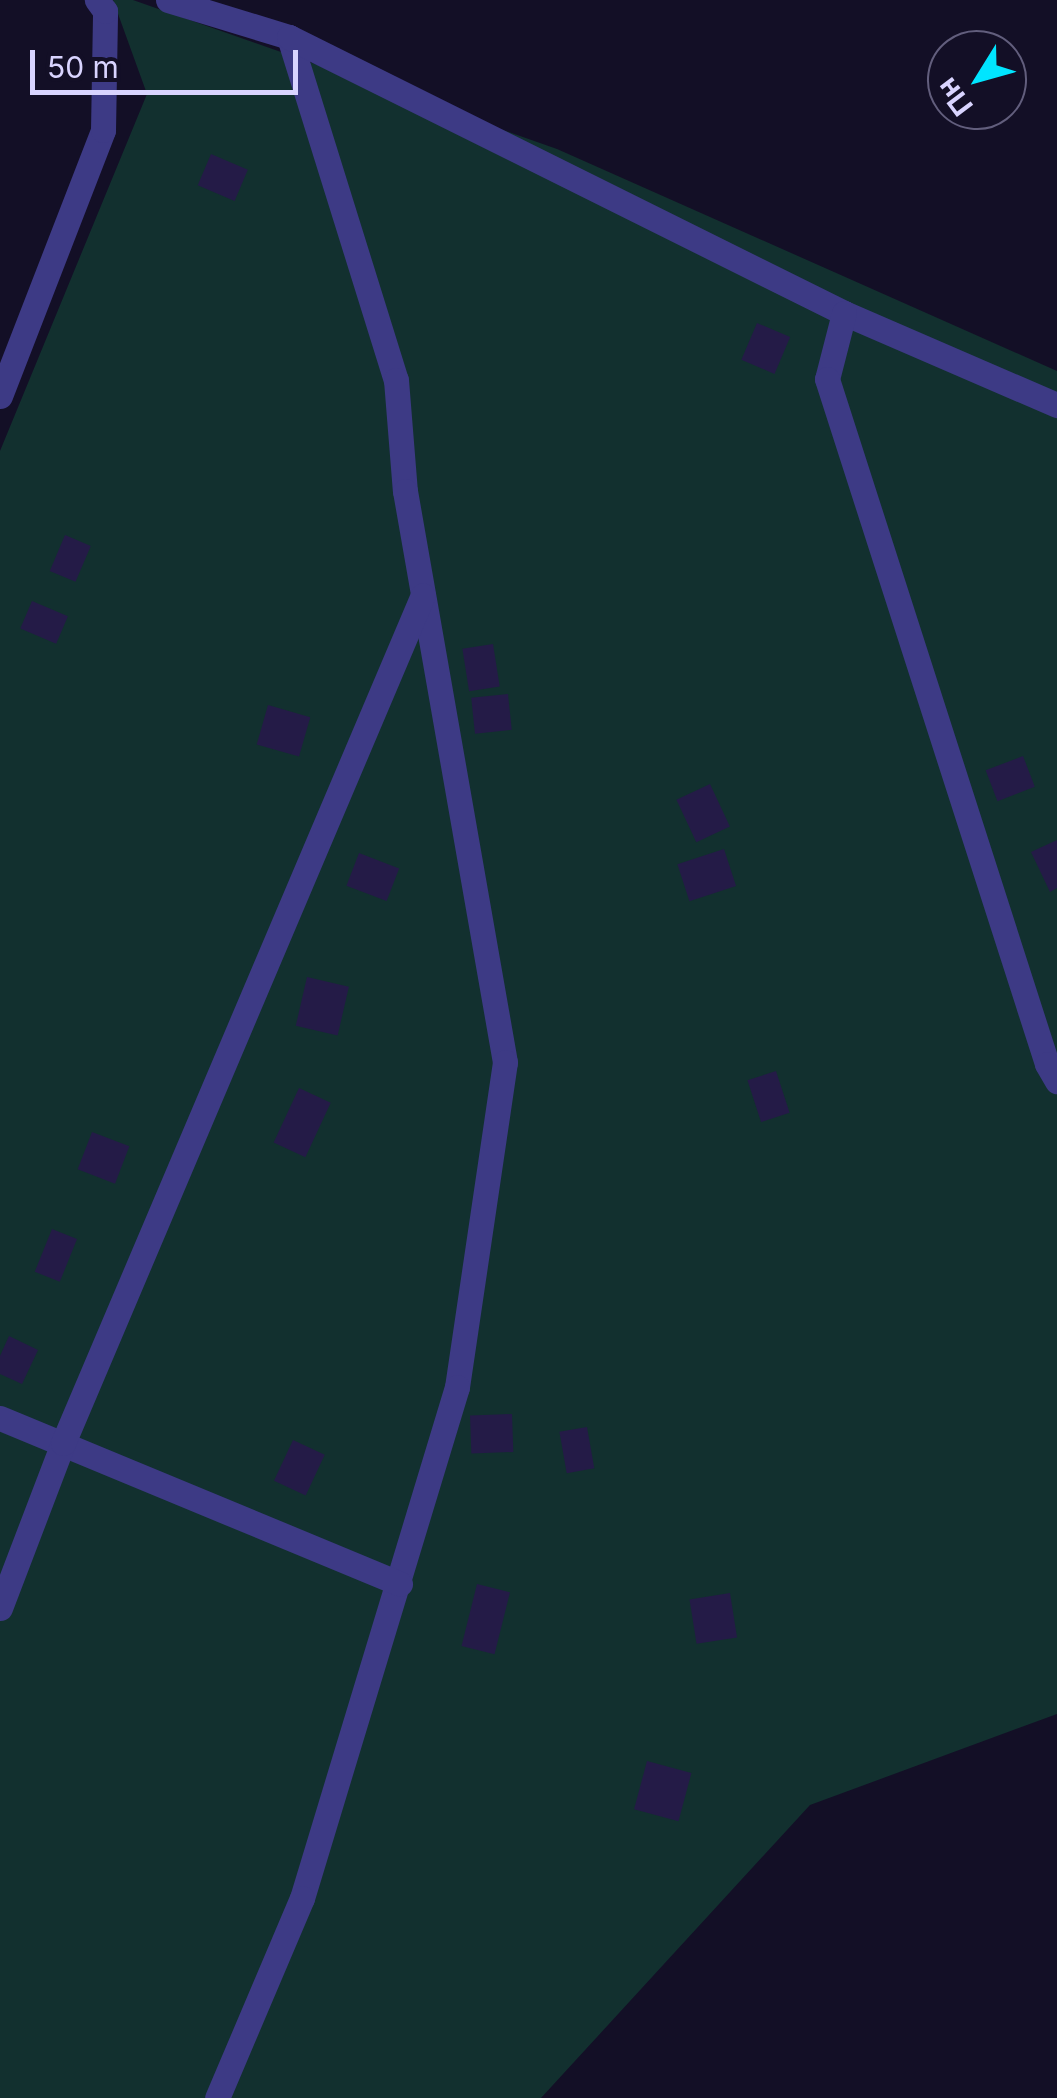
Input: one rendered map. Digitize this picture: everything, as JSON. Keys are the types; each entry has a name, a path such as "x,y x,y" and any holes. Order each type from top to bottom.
{"lane":[{"path":"0,396 103,130 105,11 97,0"},
{"path":"168,0 289,37 844,312 1057,405"},
{"path":"217,2098 302,1898 457,1386 505,1062 405,491 396,380 289,37"},
{"path":"844,312 827,379 1048,1064 1057,1080"},
{"path":"0,1608 62,1443 423,595"},
{"path":"0,1418 400,1584"}],"green space":[{"path":"113,0 133,0 557,149 1057,371 1057,1714 810,1805 541,2098 0,2098 0,451 147,94"}],"building":[{"path":"211,154 248,170 235,201 198,185"},
{"path":"757,323 790,337 775,374 741,360"},
{"path":"65,535 91,546 76,582 50,571"},
{"path":"32,601 68,616 56,644 20,629"},
{"path":"493,644 500,686 469,691 462,649"},
{"path":"508,694 512,730 475,734 471,698"},
{"path":"268,705 310,717 299,757 257,744"},
{"path":"1023,756 1035,787 997,801 986,770"},
{"path":"710,784 730,827 696,842 676,800"},
{"path":"1057,840 1057,888 1050,892 1031,852"},
{"path":"724,849 736,886 689,901 677,864"},
{"path":"359,853 399,868 387,901 346,886"},
{"path":"307,977 349,987 338,1035 296,1026"},
{"path":"776,1071 790,1113 761,1122 747,1080"},
{"path":"299,1088 331,1103 305,1157 274,1142"},
{"path":"92,1132 129,1146 115,1184 78,1169"},
{"path":"52,1229 77,1239 60,1282 35,1272"},
{"path":"9,1336 38,1350 22,1384 0,1374 0,1356"},
{"path":"512,1414 513,1452 471,1453 470,1415"},
{"path":"587,1427 594,1468 567,1473 559,1432"},
{"path":"293,1440 325,1455 306,1496 274,1481"},
{"path":"477,1584 510,1592 495,1654 462,1646"},
{"path":"730,1593 737,1637 697,1644 690,1599"},
{"path":"647,1761 691,1773 678,1821 634,1809"}]}
